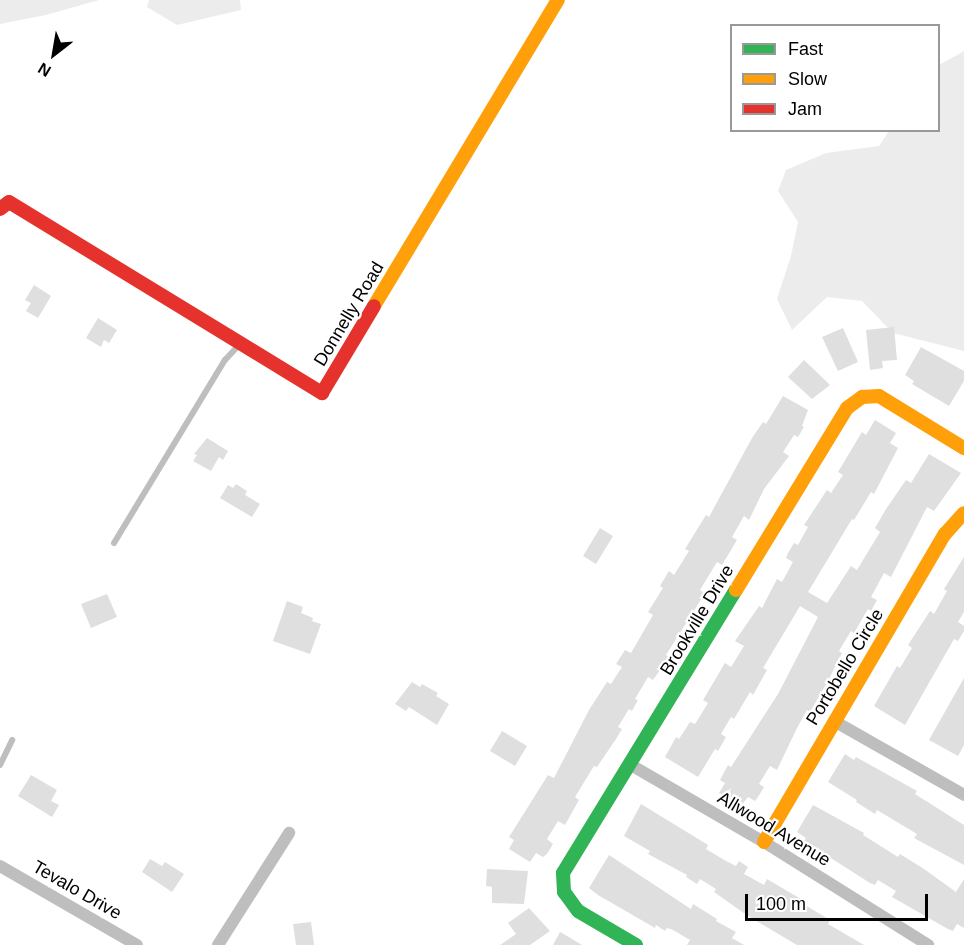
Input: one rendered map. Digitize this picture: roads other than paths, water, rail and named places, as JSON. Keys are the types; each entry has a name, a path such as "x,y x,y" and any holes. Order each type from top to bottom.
{"street":[{"name":"Donnelly Road","path":"5,206 322,393 558,0"},
{"name":"Brookville Drive","path":"636,945 578,911 564,892 563,873 847,408 862,397 879,396 964,448"},
{"name":"Portobello Circle","path":"764,842 945,534 964,513"},
{"path":"834,721 964,795"},
{"name":"Allwood Avenue","path":"631,765 764,842 928,945"},
{"path":"218,945 289,833"},
{"name":"Tevalo Drive","path":"0,866 137,945"}],"lane":[{"path":"114,543 225,360 240,343"},
{"path":"0,765 12,740"}]}
